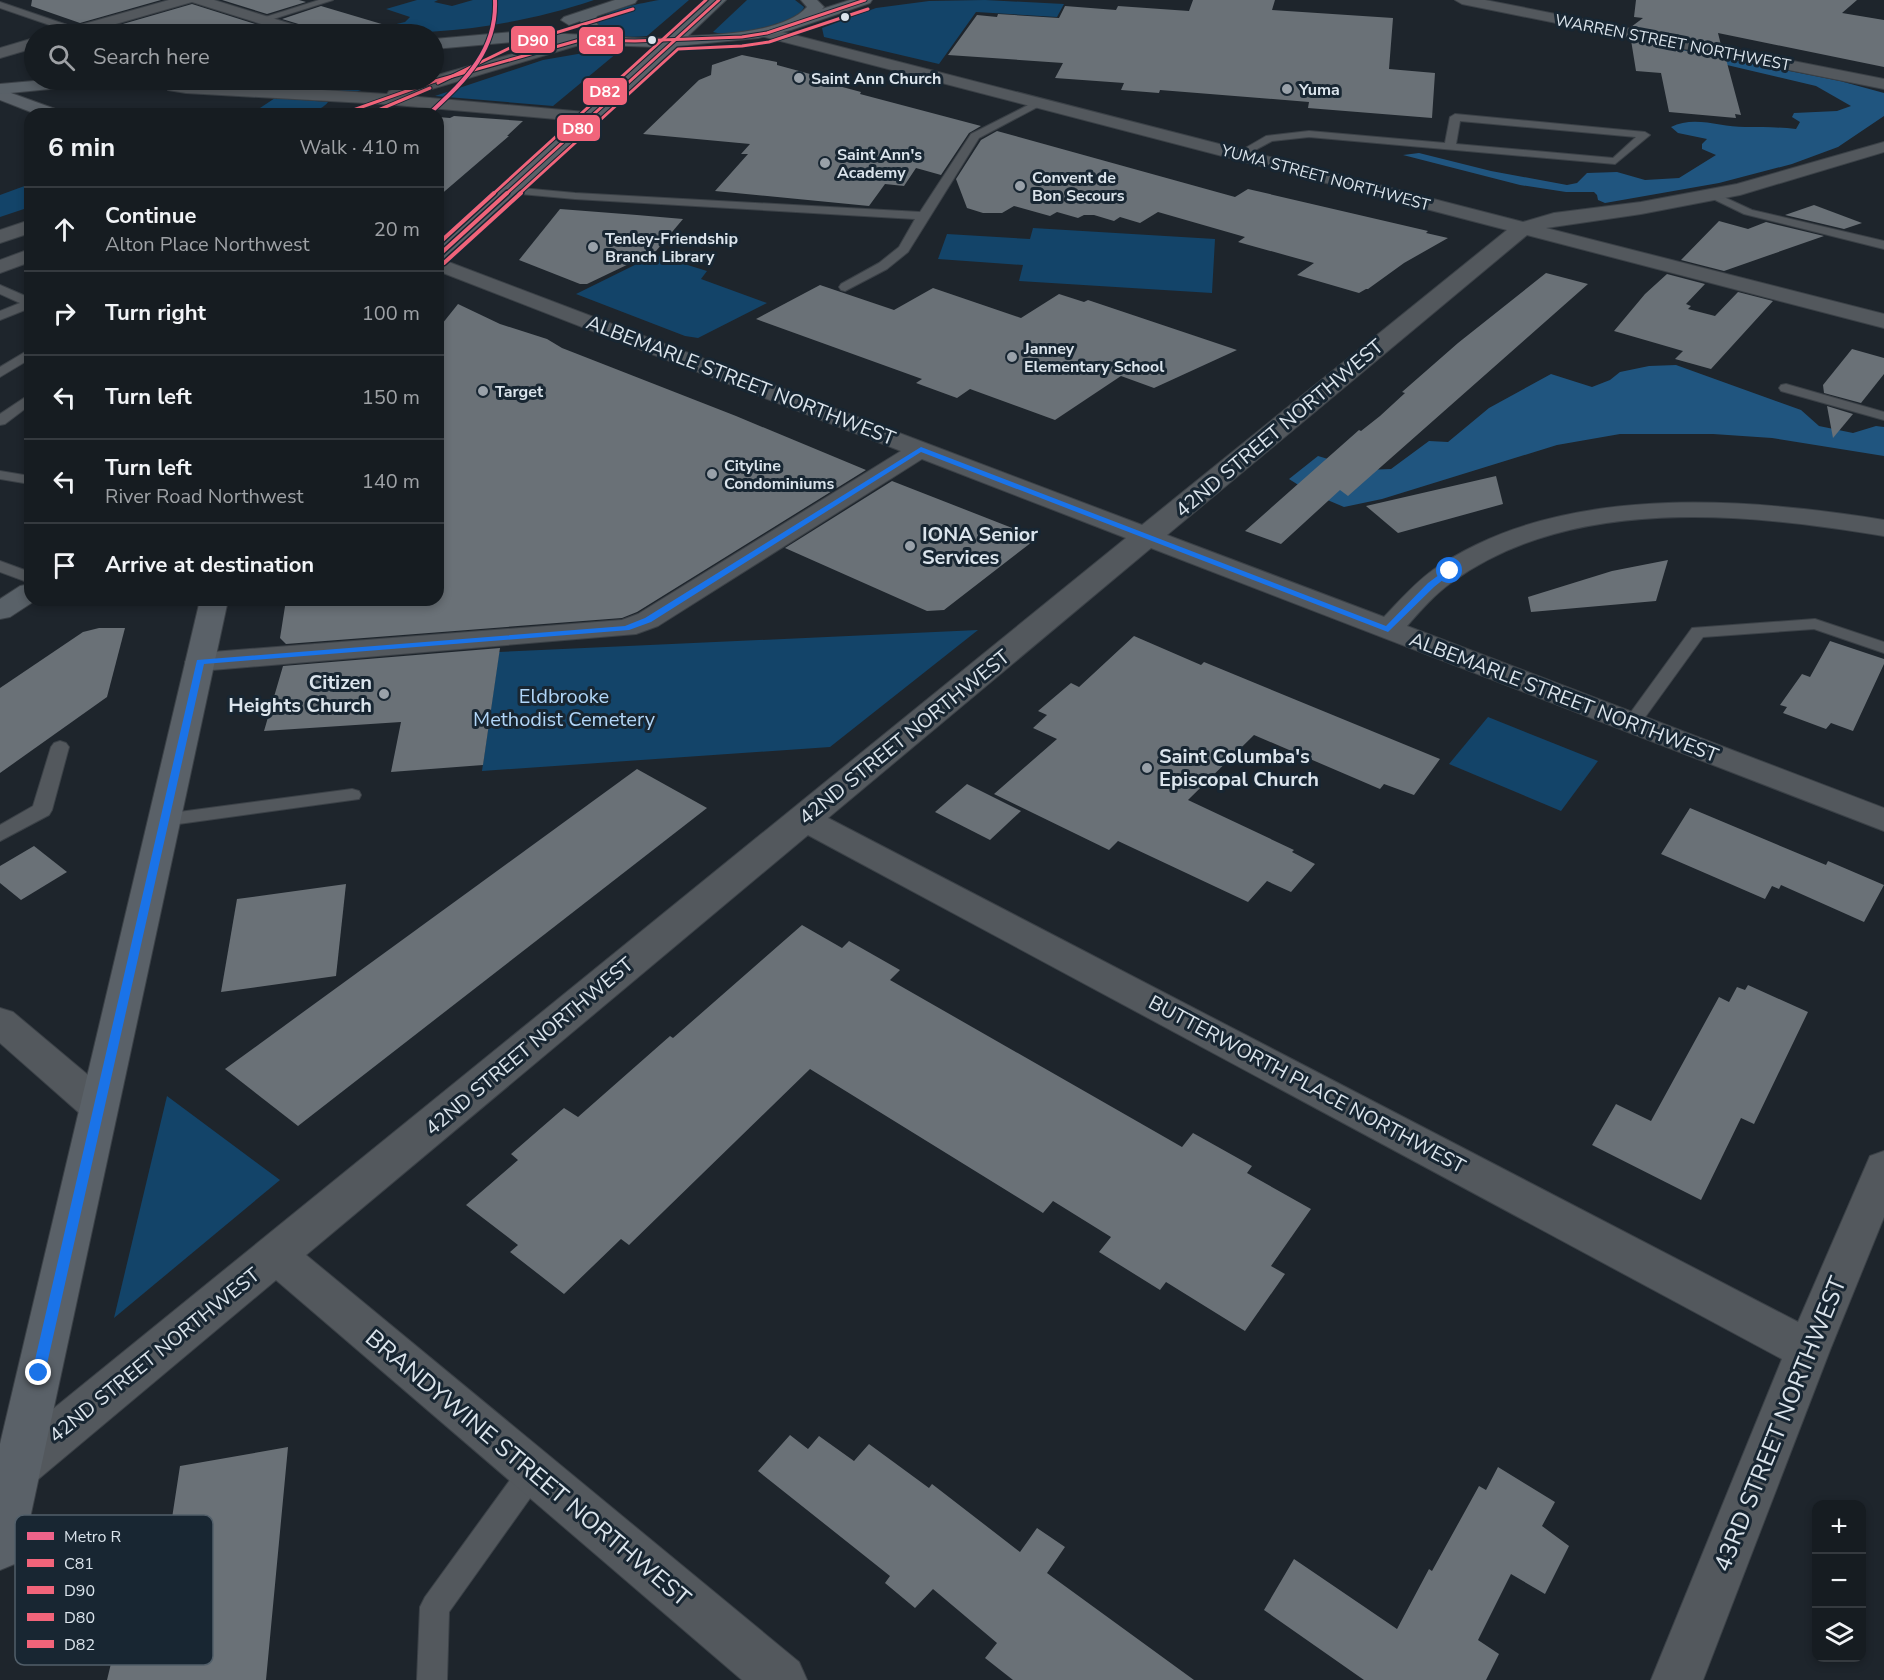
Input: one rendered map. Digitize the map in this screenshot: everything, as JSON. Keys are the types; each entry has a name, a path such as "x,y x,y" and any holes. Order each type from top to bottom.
{"main road":[{"path":"513,37 630,0"},
{"path":"444,250 718,0"},
{"path":"802,21 814,12 816,7 808,0"},
{"path":"444,43 513,37 621,41 715,39 767,33 865,0"},
{"path":"591,13 587,20 588,26 597,33 621,41"},
{"path":"0,89 24,87"},
{"path":"0,94 36,108"},
{"path":"0,611 24,596"},
{"path":"0,1546 9,1474 99,1107 213,606"}],"street":[{"path":"102,24 186,0"},
{"path":"198,0 274,24"},
{"name":"WARREN STREET NORTHWEST","path":"1462,0 1884,84"},
{"name":"YUMA STREET NORTHWEST","path":"767,33 1884,321"},
{"path":"444,70 513,37"},
{"path":"444,79 580,40"},
{"path":"0,53 24,46"},
{"path":"222,90 384,99 590,117"},
{"path":"403,92 407,90"},
{"path":"359,108 409,90"},
{"name":"42ND STREET NORTHWEST","path":"9,1474 1509,237 1524,228 1570,216 1713,195 1777,179 1883,144"},
{"path":"0,237 24,228"},
{"path":"0,267 24,257"},
{"name":"ALBEMARLE STREET NORTHWEST","path":"444,266 1884,820"},
{"path":"200,662 626,628 648,620 921,449"},
{"path":"1388,630 1431,585 1462,564 1516,539 1580,522 1641,513 1728,511 1806,516 1884,528"},
{"name":"BUTTERWORTH PLACE NORTHWEST","path":"805,819 1808,1350"},
{"path":"0,1022 99,1107"},
{"name":"43RD STREET NORTHWEST","path":"1677,1680 1808,1350 1884,1168"},
{"name":"BRANDYWINE STREET NORTHWEST","path":"276,1255 780,1680"}],"lane":[{"path":"261,20 329,0"},
{"path":"0,5 48,24"},
{"path":"845,287 883,266 904,249 975,136 1040,103"},
{"path":"1240,154 1270,138 1309,134 1615,161 1645,135 1455,117 1450,145"},
{"path":"510,190 575,196 923,216"},
{"path":"1713,195 1748,212 1884,245"},
{"path":"0,289 24,301"},
{"path":"0,316 24,306"},
{"path":"0,373 24,356"},
{"path":"1786,388 1884,416"},
{"path":"0,421 24,403"},
{"path":"0,475 24,479"},
{"path":"0,566 24,576"},
{"path":"1632,723 1698,632 1815,624 1884,648"},
{"path":"0,834 42,810 60,747"},
{"path":"165,820 352,795"},
{"path":"432,1680 435,1607 532,1471"}],"green space":[{"path":"417,0 438,0 434,2 452,6 473,0 594,0 533,17 444,31 444,24 396,24 405,22 410,17 386,9"},
{"path":"659,0 689,0 647,36 613,34 597,23 615,10"},
{"path":"747,0 795,0 804,7 799,13 777,24 733,33 713,32"},
{"path":"985,0 1064,4 1057,17 976,12 939,64 824,37 822,28 876,8 929,1"},
{"path":"595,51 617,53 553,106 435,96 543,60"},
{"path":"322,90 361,90 355,92"},
{"path":"275,98 328,102 320,108 260,108"},
{"path":"24,186 24,209 0,217 0,195"},
{"path":"1033,228 1215,239 1212,293 1019,281 1023,265 938,259 947,234 1030,239"},
{"path":"655,255 707,271 701,279 767,303 698,338 685,336 576,294"},
{"name":"Eldbrooke Methodist Cemetery","path":"978,630 830,747 482,771 499,652"},
{"path":"1488,717 1598,761 1561,811 1449,764"},
{"path":"167,1096 280,1180 114,1318"}],"shaded area":[{"path":"1668,47 1840,81 1884,93 1884,116 1838,147 1792,164 1719,183 1605,203 1598,200 1594,192 1566,192 1520,185 1403,155 1419,153 1491,171 1567,185 1577,183 1587,173 1617,172 1645,180 1679,178 1716,155 1702,149 1702,144 1707,139 1678,133 1671,127 1698,122 1736,127 1796,129 1800,122 1792,117 1794,113 1837,111 1851,106 1816,86 1659,49"},
{"path":"1676,365 1801,410 1819,426 1853,433 1876,426 1884,427 1884,456 1772,438 1713,434 1620,434 1557,445 1382,499 1344,507 1311,493 1289,479 1318,456 1365,470 1391,469 1429,441 1448,442 1489,408 1551,374 1592,387 1610,380 1620,372 1649,366"}],"building":[{"path":"32,0 161,0 80,23 31,6"},
{"path":"222,0 299,0 306,2 267,14"},
{"path":"1193,0 1275,0 1272,10 1393,18 1389,69 1435,73 1432,118 1308,108 1309,102 1160,90 1159,93 1121,90 1124,83 1055,78 1063,63 948,55 977,15 1059,18 1065,6 1116,10 1118,6 1189,11"},
{"path":"1636,0 1857,0 1842,13 1884,20 1884,67 1718,33 1721,45 1631,27 1643,18 1634,17"},
{"path":"192,4 255,24 123,24"},
{"path":"321,6 382,24 298,24 282,19"},
{"path":"1631,40 1726,59 1741,115 1735,114 1736,118 1669,112 1661,73 1636,71"},
{"path":"742,55 777,62 777,65 821,77 820,81 861,92 860,94 981,126 969,133 941,175 916,168 904,186 885,184 869,206 715,191 748,154 741,154 750,144 643,134 699,80 711,75 712,65"},
{"path":"454,116 523,121 507,136 509,136 444,192 444,118"},
{"path":"997,131 1235,197 1248,189 1428,231 1426,233 1448,238 1404,263 1359,293 1297,275 1314,263 1238,242 1245,237 1158,212 1140,223 1120,217 1114,221 1094,215 1084,215 1078,218 1057,212 1050,216 1014,206 1002,213 983,213 967,208 956,179 981,140"},
{"path":"1814,205 1862,223 1844,229 1785,215"},
{"name":"Tenley-Friendship Branch Library","path":"560,209 683,219 656,251 587,284 580,284 519,260"},
{"path":"1719,221 1748,229 1766,222 1824,236 1724,271 1681,260"},
{"path":"1546,273 1588,284 1348,496 1340,490 1281,544 1245,531 1359,430 1361,431 1380,416 1405,393 1402,392 1458,343"},
{"path":"1667,274 1705,284 1686,304 1691,306 1688,309 1715,316 1738,292 1773,301 1711,369 1675,359 1683,351 1614,331 1645,294"},
{"path":"820,285 894,310 933,288 1021,318 1059,294 1084,302 1088,300 1237,350 1154,388 1121,376 1055,420 970,389 957,398 916,383 922,379 756,319"},
{"name":"Cityline Condominiums","path":"458,304 500,324 547,339 562,348 866,470 637,612 622,618 286,644 280,638 285,606 444,606 444,322"},
{"path":"1852,349 1884,358 1884,374 1861,403 1824,393 1823,385"},
{"path":"1827,406 1853,414 1833,438"},
{"path":"1496,476 1503,504 1398,533 1366,506"},
{"name":"IONA Senior Services","path":"892,481 1020,531 1017,533 1024,536 1021,538 1032,542 944,610 927,611 785,548"},
{"path":"1668,560 1656,601 1531,612 1528,597 1612,571"},
{"path":"99,628 125,628 107,697 0,773 0,688 83,632"},
{"name":"Saint Columba's Episcopal Church","path":"1134,636 1201,665 1204,662 1440,759 1414,795 1384,784 1380,789 1254,735 1188,800 1294,850 1292,852 1315,864 1291,892 1267,881 1248,902 1118,841 1109,850 994,794 1057,739 1033,728 1047,715 1038,711 1071,683 1079,687"},
{"path":"1830,641 1884,659 1884,664 1853,731 1831,723 1826,729 1783,713 1787,707 1780,705 1802,674 1810,677"},
{"name":"Citizen Heights Church","path":"500,648 483,765 391,772 401,722 264,731 283,666"},
{"path":"637,769 707,808 298,1126 225,1069"},
{"path":"967,784 1021,811 990,840 935,812"},
{"path":"1690,808 1826,865 1828,861 1884,885 1864,922 1781,885 1779,889 1772,886 1765,899 1661,854"},
{"path":"34,846 67,872 21,900 0,883 0,866"},
{"path":"346,884 336,976 221,992 237,899"},
{"path":"802,925 842,948 849,941 900,970 890,980 1182,1147 1193,1133 1252,1166 1247,1173 1311,1209 1271,1266 1285,1274 1245,1331 1166,1282 1160,1290 1099,1252 1111,1237 1053,1201 1043,1213 810,1069 629,1245 621,1239 564,1294 510,1252 518,1245 466,1205 518,1160 511,1154 564,1108 578,1117 670,1036 673,1038"},
{"path":"1748,985 1808,1012 1754,1124 1741,1118 1701,1200 1592,1145 1616,1104 1651,1121 1719,997 1729,1002 1737,987 1745,990"},
{"path":"790,1435 808,1449 819,1436 854,1461 869,1444 929,1488 932,1484 1020,1552 1037,1528 1065,1547 1047,1573 1194,1680 1013,1680 985,1658 997,1643 933,1589 915,1608 885,1583 890,1576 758,1471"},
{"path":"288,1447 266,1680 107,1680 111,1665 213,1665 213,1515 172,1515 180,1466"},
{"path":"1498,1467 1555,1502 1542,1526 1569,1546 1545,1594 1511,1574 1478,1640 1499,1654 1486,1680 1364,1680 1264,1610 1294,1559 1397,1629 1429,1569 1432,1571 1479,1486 1486,1490"}],"metro line":[{"name":"R","path":"436,108 466,78 486,49 496,17 495,0"}],"transit line":[{"name":"D82","path":"444,239 706,0"},
{"name":"D80","path":"444,251 719,0"},
{"name":"C81","path":"444,78 580,40 635,41 742,37 767,33 865,0"},
{"name":"D90","path":"444,80 516,45 633,9"},
{"name":"D90","path":"444,263 678,49 742,46 769,42 868,9"},
{"name":"C81","path":"359,108 410,90"},
{"name":"D90","path":"385,108 426,90"}],"place":[{"name":"Saint Ann Church","path":"799,78"},
{"name":"Yuma","path":"1287,89"},
{"name":"Saint Ann's Academy","path":"825,163"},
{"name":"Convent de Bon Secours","path":"1020,186"},
{"name":"Tenley-Friendship Branch Library","path":"593,247"},
{"name":"Janney Elementary School","path":"1012,357"},
{"name":"Target","path":"483,391"},
{"name":"Cityline Condominiums","path":"712,474"},
{"name":"IONA Senior Services","path":"910,546"},
{"name":"Citizen Heights Church","path":"384,694"},
{"name":"Saint Columba's Episcopal Church","path":"1147,768"}],"route":[{"path":"39,1373 200,662 626,628 648,620 921,449 1388,630 1431,585 1450,571"}]}
